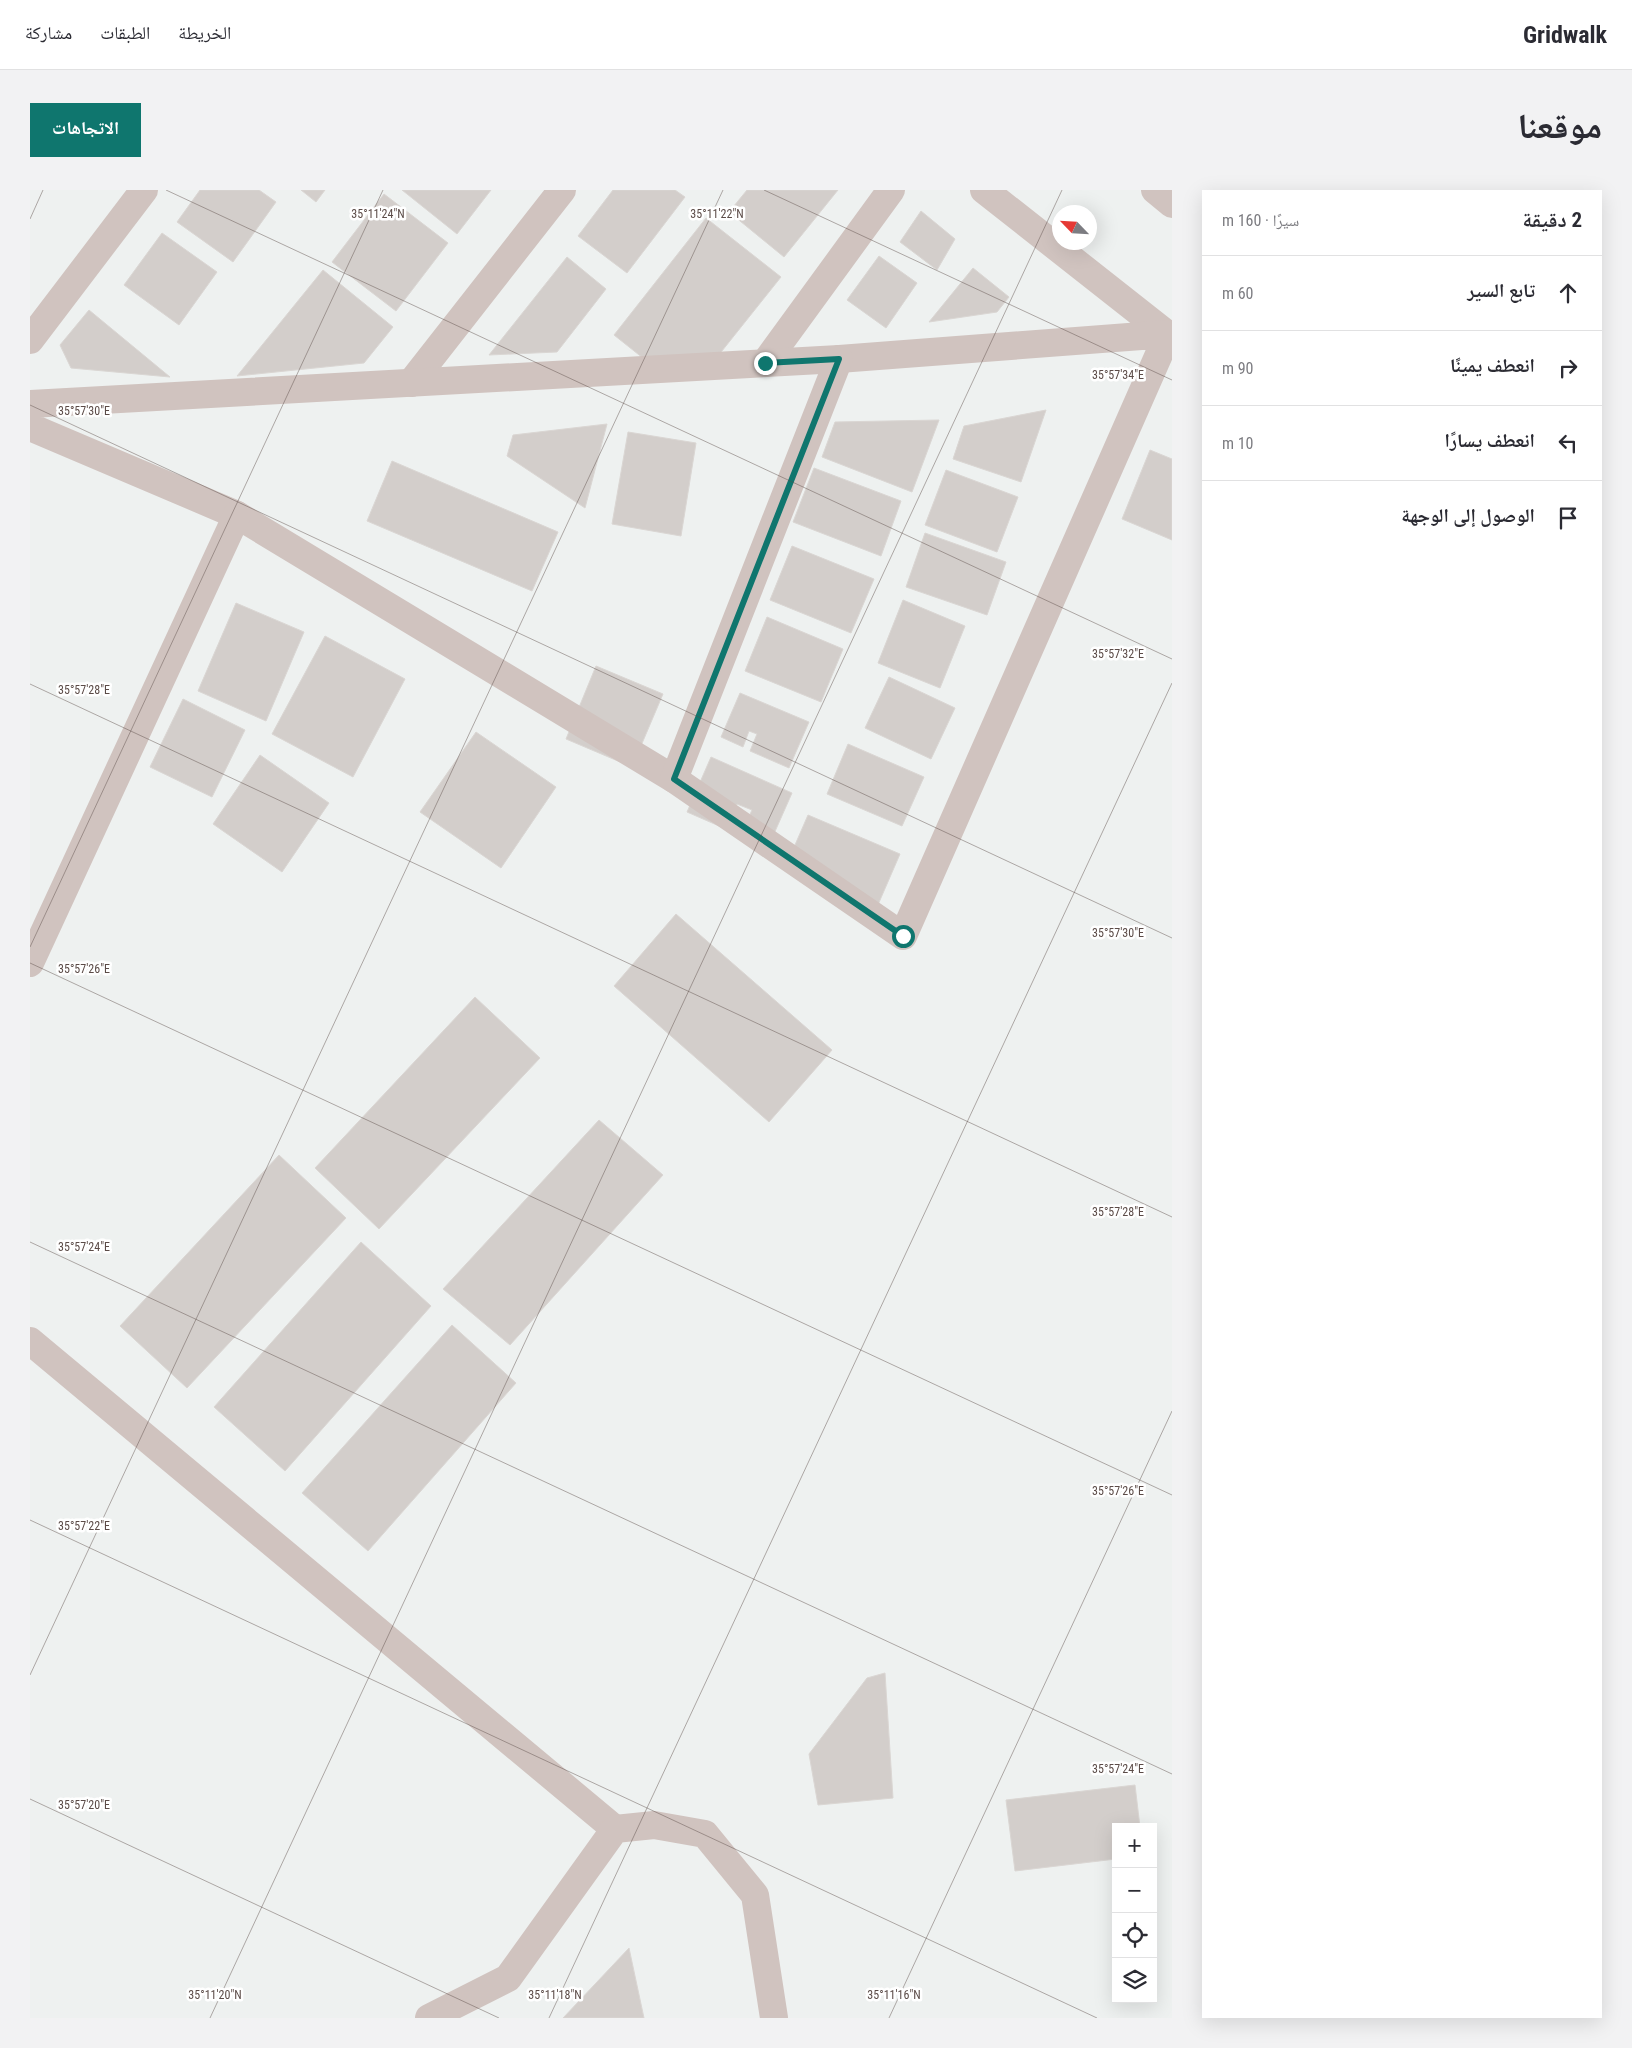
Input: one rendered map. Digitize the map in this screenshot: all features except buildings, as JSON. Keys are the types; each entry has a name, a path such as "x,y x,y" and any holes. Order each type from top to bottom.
{"street":[{"path":"30,340 144,190"},
{"path":"411,383 562,190"},
{"path":"765,363 891,190"},
{"path":"984,190 1170,336"},
{"path":"1155,190 1172,204"},
{"path":"30,404 839,359 1170,336"},
{"path":"30,427 237,515 674,779 903,936 1170,336"},
{"path":"674,779 839,359"},
{"path":"30,963 237,515"},
{"path":"30,1341 615,1830"},
{"path":"429,2018 508,1978 615,1830 654,1824 705,1834 755,1895 774,2018"}],"route":[{"path":"765,363 839,359 674,779 903,936"}]}
